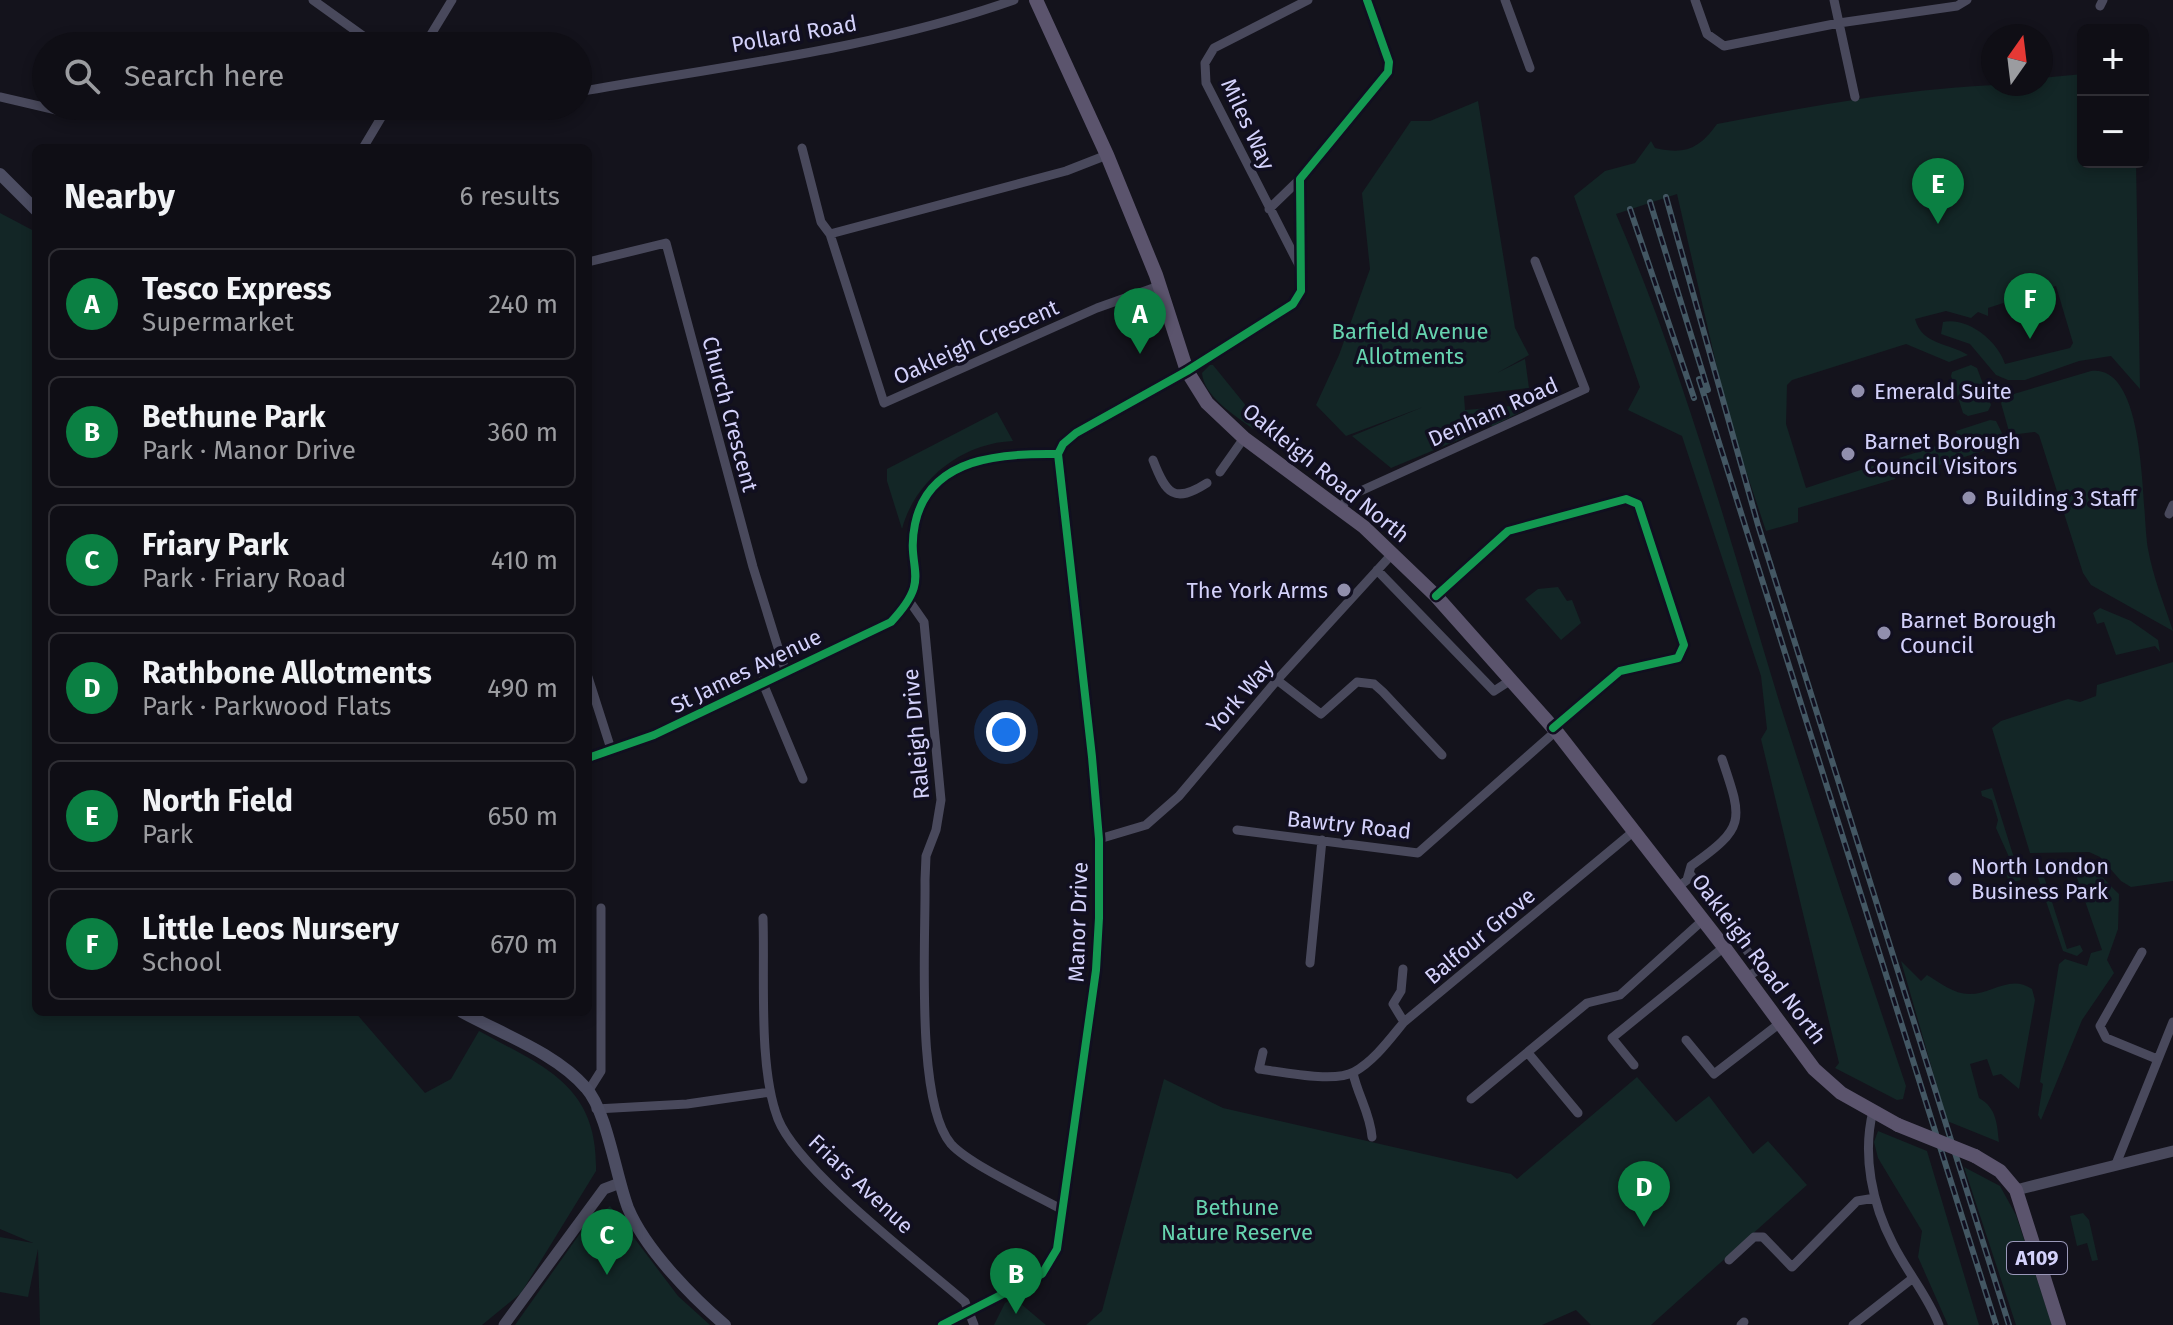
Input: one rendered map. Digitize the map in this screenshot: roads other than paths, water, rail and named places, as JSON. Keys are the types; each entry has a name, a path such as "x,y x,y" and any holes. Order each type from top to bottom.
{"main road":[{"name":"Oakleigh Road North","path":"1036,0 1107,155 1159,286 1187,371 1207,403 1244,438 1393,553 1436,596 1555,729 1814,1069 1841,1093 1898,1125 1975,1156 2000,1171 2016,1190"},
{"path":"0,174 32,206"},
{"path":"469,1016 566,1069 589,1090 629,1211 666,1264 702,1306 725,1325"},
{"name":"A109","path":"2016,1190 2059,1325"}],"street":[{"path":"313,0 358,32"},
{"path":"433,32 452,0"},
{"name":"Pollard Road","path":"592,89 862,41 955,21 1014,0"},
{"name":"Miles Way","path":"1299,265 1206,83 1205,63 1214,48 1308,0"},
{"path":"1269,209 1300,179 1388,72 1389,62 1367,0"},
{"path":"1505,0 1530,68"},
{"path":"1695,0 1707,34 1714,42 1724,46 1839,23 1957,6 1967,0"},
{"path":"1834,0 1855,97"},
{"path":"0,97 32,104"},
{"path":"365,144 380,120"},
{"path":"802,148 821,222 830,234 1066,171 1107,155"},
{"path":"910,602 918,578 915,523 932,489 955,470 987,456 1058,454 1063,444 1076,433 1187,371 1293,304 1301,291 1299,265 1303,244 1300,179"},
{"name":"Oakleigh Crescent","path":"830,234 884,403 1097,308 1159,286"},
{"name":"Church Crescent","path":"592,261 666,243 753,567 785,670"},
{"name":"Denham Road","path":"1338,509 1354,494 1585,389 1535,261"},
{"path":"1220,472 1244,438"},
{"name":"Manor Drive","path":"942,1325 1042,1274 1057,1249 1096,970 1099,839 1058,454"},
{"path":"1153,460 1163,485 1179,495 1188,495 1207,483"},
{"name":"Bawtry Road","path":"1237,830 1418,853 1620,671 1678,658 1684,645 1638,504 1626,499 1508,531 1436,596"},
{"name":"York Way","path":"1099,839 1146,825 1163,811 1393,553"},
{"path":"1377,570 1494,691 1511,680"},
{"name":"St James Avenue","path":"592,756 654,735 891,622 910,602"},
{"name":"Raleigh Drive","path":"910,602 924,622 941,800 936,830 926,856 925,880 929,1083 937,1121 952,1145 1061,1209"},
{"path":"1440,632 1455,618"},
{"path":"1277,680 1321,714 1357,682 1374,684 1442,755"},
{"path":"762,681 803,779"},
{"path":"592,690 611,749"},
{"path":"1678,887 1690,874 1691,866 1727,838 1736,823 1737,805 1722,759"},
{"name":"Balfour Grove","path":"1353,1073 1379,1051 1404,1022 1634,831"},
{"path":"1310,963 1322,840"},
{"path":"1690,874 1760,968 1747,978"},
{"path":"589,1090 601,1071 601,908"},
{"name":"Friars Avenue","path":"763,918 770,1092 778,1122 800,1157 969,1310"},
{"path":"1471,1099 1587,1003 1620,995 1703,920"},
{"path":"1634,1065 1612,1038 1724,947"},
{"path":"2142,952 2100,1026 2106,1038 2157,1059"},
{"path":"1403,969 1401,991 1393,1004 1404,1022"},
{"path":"2116,1164 2173,1022"},
{"path":"1686,1040 1714,1074 1780,1023"},
{"path":"1263,1052 1259,1069 1322,1076 1353,1073 1359,1100 1370,1116 1372,1137"},
{"path":"1528,1053 1578,1113"},
{"path":"596,1109 687,1104 770,1092"},
{"path":"1873,1111 1867,1135 1875,1198 1892,1242 1939,1325"},
{"path":"2016,1190 2173,1151"},
{"path":"504,1325 604,1189 620,1183"},
{"path":"1729,1260 1754,1237 1763,1237 1792,1267 1857,1201 1875,1198"},
{"path":"1853,1325 1913,1278"},
{"path":"969,1310 974,1325"}],"railway":[{"path":"1666,197 1758,525 2009,1325"},
{"path":"1650,202 1708,390"},
{"path":"1630,209 1694,398"},
{"path":"1699,379 1996,1325"}],"place":[{"name":"North Field","path":"1938,224"},
{"name":"Little Leos Nursery","path":"2030,339"},
{"name":"Tesco Express","path":"1140,354"},
{"name":"Emerald Suite","path":"1858,391"},
{"name":"Barnet Borough Council Visitors","path":"1848,454"},
{"name":"Building 3 Staff","path":"1969,498"},
{"name":"The York Arms","path":"1344,590"},
{"name":"Barnet Borough Council","path":"1884,633"},
{"name":"North London Business Park","path":"1955,879"},
{"name":"Rathbone Allotments","path":"1644,1227"},
{"name":"Friary Park","path":"607,1275"},
{"name":"Bethune Park","path":"1016,1314"}],"park label":[{"name":"Barfield Avenue Allotments","path":"1410,344"},
{"name":"Bethune Nature Reserve","path":"1237,1220"}]}
